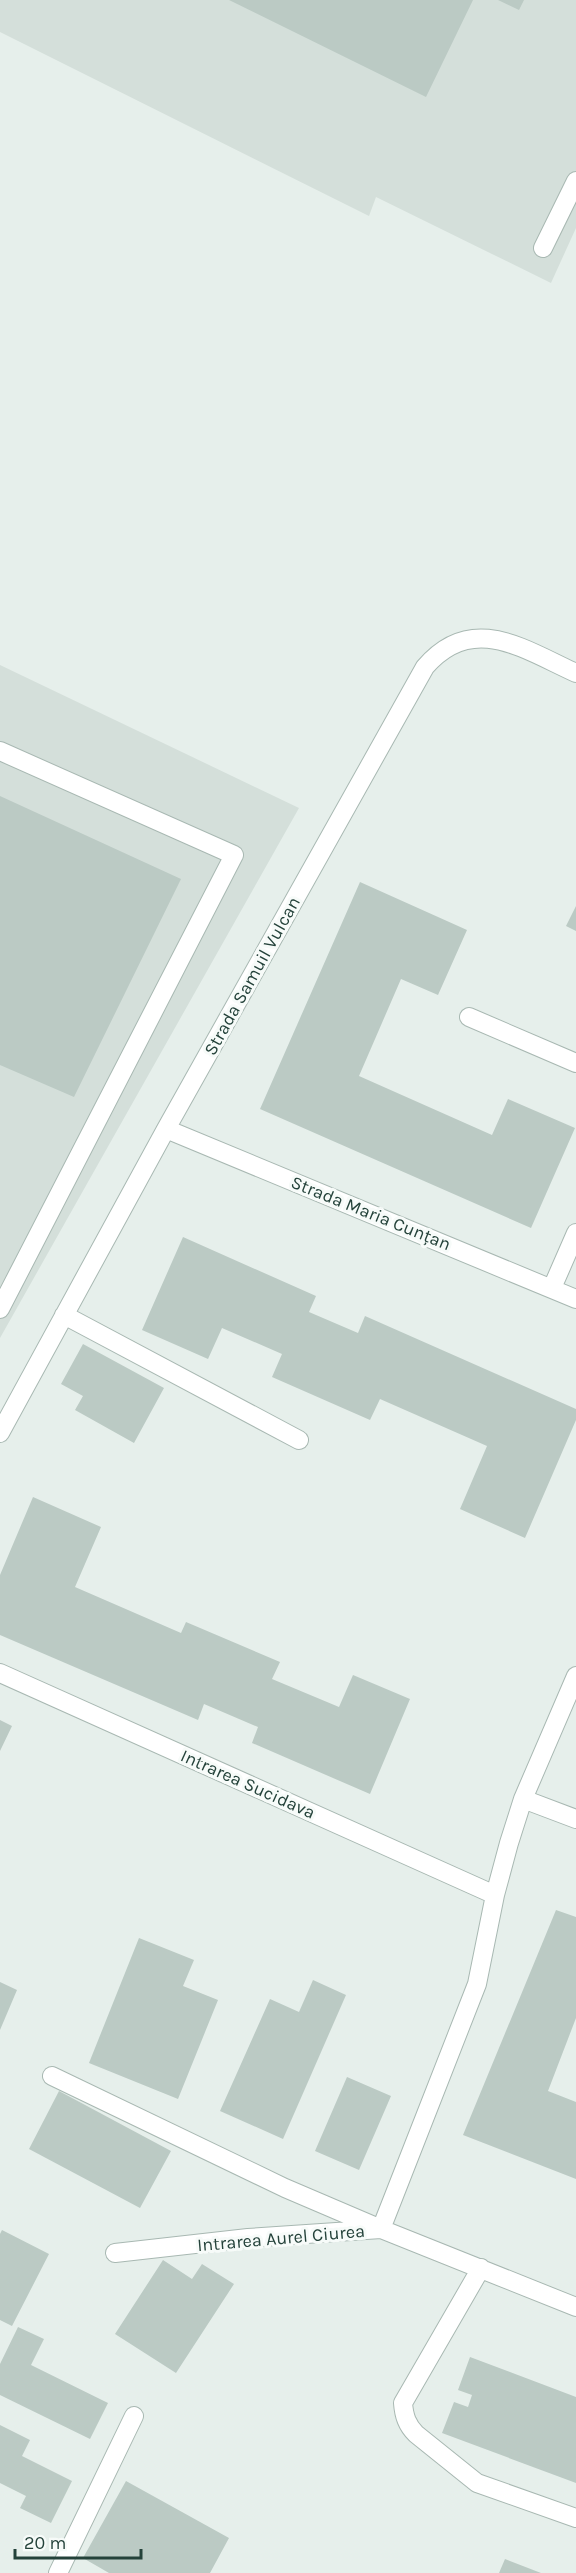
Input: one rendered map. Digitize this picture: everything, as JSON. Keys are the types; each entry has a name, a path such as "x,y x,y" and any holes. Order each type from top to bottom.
{"street":[{"path":"543,248 576,182"},
{"name":"Strada Samuil Vulcan","path":"2,1425 425,668 433,658 455,643 487,637 502,640 576,673"},
{"path":"0,751 234,855 0,1309"},
{"path":"469,1017 576,1063"},
{"name":"Strada Maria Cunțan","path":"166,1129 576,1299"},
{"path":"552,1288 576,1233"},
{"path":"64,1316 299,1440"},
{"name":"Intrarea Sucidava","path":"0,1673 495,1895"},
{"path":"52,2076 285,2188 381,2229 477,1984 495,1895 508,1843 523,1799 576,1676"},
{"path":"523,1799 576,1820"},
{"name":"Intrarea Aurel Ciurea","path":"115,2253 248,2238 381,2229 576,2307"},
{"path":"480,2268 403,2403 404,2415 409,2427 416,2434 477,2483 576,2518"},
{"path":"58,2573 134,2416"}],"shaded area":[{"path":"0,0 576,0 576,228 551,283 376,197 369,216 0,32"},
{"path":"0,665 299,808 0,1338"}],"building":[{"path":"229,0 473,0 426,97"},
{"path":"498,0 524,0 519,10"},
{"path":"0,796 181,879 74,1097 0,1065"},
{"path":"360,882 467,930 438,995 401,979 359,1076 492,1135 508,1099 575,1128 531,1228 260,1109"},
{"path":"576,906 576,931 566,926"},
{"path":"183,1237 316,1296 309,1312 358,1333 365,1316 576,1409 576,1420 525,1538 460,1509 487,1446 380,1399 370,1420 272,1377 282,1354 222,1328 208,1359 142,1330"},
{"path":"83,1344 164,1388 134,1443 75,1410 83,1396 61,1384"},
{"path":"33,1497 101,1527 75,1587 181,1633 186,1622 280,1662 272,1679 339,1707 353,1675 410,1699 370,1794 252,1743 258,1727 204,1704 198,1720 0,1635 0,1575"},
{"path":"0,1720 12,1726 0,1751"},
{"path":"556,1910 576,1917 576,2018 548,2091 576,2102 576,2179 463,2135"},
{"path":"139,1938 194,1960 183,1986 218,2000 178,2099 89,2063"},
{"path":"313,1980 346,1995 283,2139 220,2111 270,1999 299,2012"},
{"path":"0,1982 17,1990 0,2030"},
{"path":"347,2077 391,2096 359,2170 315,2151"},
{"path":"59,2091 171,2151 140,2208 29,2149"},
{"path":"2,2230 49,2254 12,2326 0,2320 0,2234"},
{"path":"163,2260 192,2279 202,2264 234,2284 176,2373 115,2334"},
{"path":"18,2327 44,2339 31,2365 108,2403 90,2439 0,2395 0,2364"},
{"path":"470,2357 576,2397 576,2483 442,2433 454,2402 468,2407 472,2395 458,2390"},
{"path":"0,2425 30,2440 22,2456 72,2481 51,2523 20,2508 26,2496 0,2483"},
{"path":"126,2481 229,2538 210,2573 109,2573 83,2558"},
{"path":"505,2559 541,2573 499,2573"}]}
